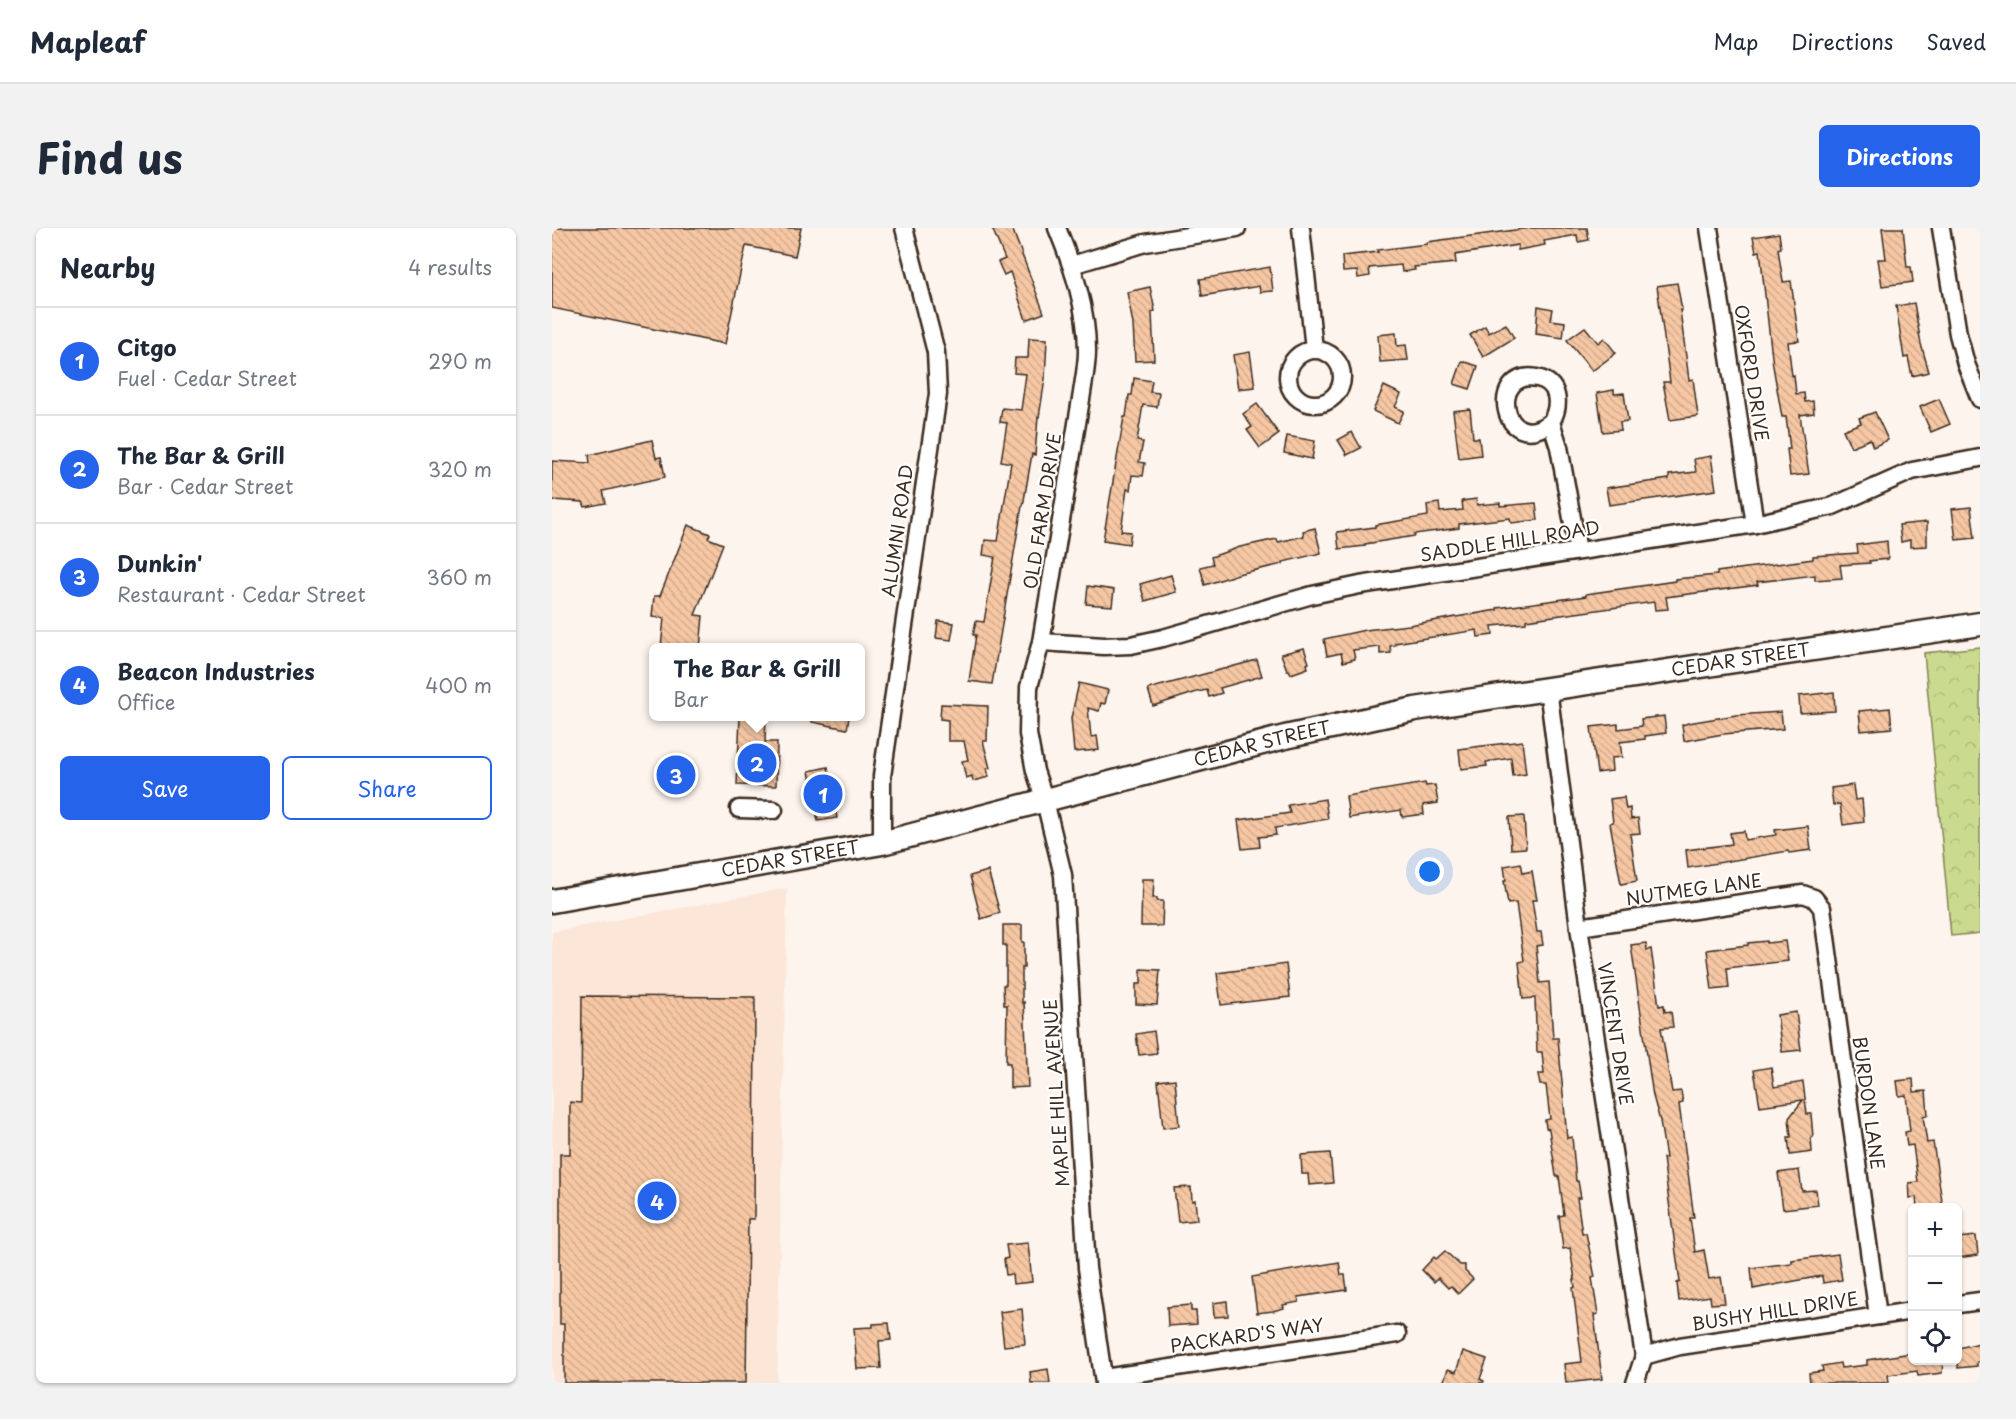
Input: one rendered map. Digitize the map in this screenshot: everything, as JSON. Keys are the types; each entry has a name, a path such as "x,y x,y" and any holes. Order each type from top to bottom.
{"main road":[{"name":"CEDAR STREET","path":"552,901 882,843 1285,736 1415,709 1980,624"}],"street":[{"name":"ALUMNI ROAD","path":"882,843 883,770 938,394 936,352 904,228"},
{"name":"OLD FARM DRIVE","path":"1045,801 1035,771 1028,734 1029,687 1041,642 1087,351 1083,309 1072,265 1058,228"},
{"path":"1072,265 1145,243 1237,228"},
{"path":"1301,228 1314,350"},
{"name":"OXFORD DRIVE","path":"1709,228 1755,524"},
{"path":"1941,228 1959,334 1966,364 1980,399"},
{"path":"1551,422 1559,447 1578,551"},
{"name":"SADDLE HILL ROAD","path":"1041,642 1104,646 1131,645 1322,593 1360,585 1755,524 1833,506 1912,471 1980,458"},
{"name":"VINCENT DRIVE","path":"1548,689 1579,927 1644,1356 1635,1383"},
{"name":"MAPLE HILL AVENUE","path":"1045,801 1063,875 1088,1269 1104,1380"},
{"path":"739,809 774,810"},
{"name":"NUTMEG LANE","path":"1579,927 1803,894 1814,898"},
{"name":"BURDON LANE","path":"1814,898 1822,908 1878,1316"},
{"path":"1962,1303 1980,1301"},
{"name":"BUSHY HILL DRIVE","path":"1644,1356 1680,1346 1908,1312"},
{"name":"PACKARD'S WAY","path":"1104,1380 1396,1334"}],"shaded area":[{"path":"787,888 777,1383 552,1383 552,932"}],"green space":[{"path":"1980,647 1980,933 1951,936 1924,653"}],"building":[{"path":"552,228 801,228 795,256 746,246 725,344 552,308"},
{"path":"992,228 1012,228 1044,313 1026,320 1010,272 1004,275 998,262 1005,259"},
{"path":"1530,228 1587,228 1589,240 1578,242 1577,235 1544,241 1545,245 1518,250 1518,245 1455,255 1456,263 1414,267 1415,270 1402,272 1401,265 1369,268 1370,276 1358,278 1357,271 1343,272 1342,256"},
{"path":"1882,228 1903,228 1907,267 1911,267 1913,282 1882,286 1878,259 1886,259"},
{"path":"1779,233 1781,248 1778,249 1783,282 1791,281 1799,341 1788,342 1792,376 1794,375 1796,394 1804,393 1805,402 1813,401 1814,413 1800,415 1809,474 1790,476 1787,449 1790,449 1786,417 1782,417 1773,366 1760,251 1756,252 1753,237"},
{"path":"1270,267 1273,291 1260,292 1259,286 1202,296 1200,279"},
{"path":"1677,283 1689,380 1693,379 1698,416 1670,420 1663,382 1670,382 1657,286"},
{"path":"1150,287 1155,311 1152,312 1154,360 1135,361 1133,324 1127,292"},
{"path":"1914,303 1921,344 1929,372 1912,376 1908,357 1904,358 1896,306"},
{"path":"1538,306 1553,309 1551,320 1565,322 1563,338 1536,334"},
{"path":"1506,324 1514,338 1483,357 1470,335 1485,326 1489,333"},
{"path":"1585,327 1598,343 1604,338 1616,353 1592,371 1567,340"},
{"path":"1396,333 1397,346 1406,345 1408,360 1380,362 1378,335"},
{"path":"1029,338 1047,339 1045,379 1038,417 1035,455 1032,454 1022,506 992,684 969,681 976,635 973,635 976,621 984,622 995,557 983,555 985,540 998,541 1011,463 1001,461 1007,423 1000,422 1002,408 1021,410 1026,374 1014,373 1015,358 1028,358"},
{"path":"1250,352 1255,387 1238,389 1233,355"},
{"path":"1462,361 1478,366 1470,389 1454,384"},
{"path":"1134,378 1152,381 1150,392 1159,393 1157,407 1143,405 1137,441 1143,442 1139,462 1145,463 1143,476 1132,475 1130,490 1127,489 1121,531 1131,532 1129,544 1103,540 1124,417 1126,417 1129,395 1132,395"},
{"path":"1384,386 1401,394 1395,407 1404,411 1398,423 1373,411"},
{"path":"1614,390 1614,394 1624,393 1628,421 1620,422 1621,430 1603,432 1597,393"},
{"path":"1939,399 1950,424 1931,432 1920,407"},
{"path":"1257,404 1279,434 1260,448 1247,430 1252,427 1243,414"},
{"path":"1470,409 1473,438 1479,438 1481,455 1459,458 1453,411"},
{"path":"1875,412 1888,440 1873,447 1870,439 1851,447 1843,430 1861,423 1859,418"},
{"path":"1352,432 1361,448 1347,455 1338,440"},
{"path":"1287,436 1315,441 1312,459 1284,453"},
{"path":"652,440 656,458 661,457 665,477 603,491 606,503 585,507 583,502 552,500 552,461 590,463 589,455"},
{"path":"1711,456 1716,490 1609,505 1606,488 1669,479 1669,475 1696,472 1694,459"},
{"path":"1476,499 1477,505 1536,503 1538,520 1511,523 1510,518 1459,524 1459,528 1414,534 1415,536 1339,549 1337,532 1428,516 1427,505 1439,503 1440,512 1463,510 1462,501"},
{"path":"1971,507 1975,538 1956,540 1952,509"},
{"path":"1927,522 1927,546 1910,547 1910,540 1901,542 1899,525"},
{"path":"688,525 710,534 708,538 723,544 695,615 703,616 700,643 662,643 664,618 652,617 654,596 660,596"},
{"path":"1315,528 1321,553 1238,574 1205,585 1200,567 1213,564 1211,557 1240,547 1304,536 1303,531"},
{"path":"1887,541 1888,559 1840,565 1842,578 1815,580 1815,575 1757,582 1758,585 1666,597 1668,609 1655,610 1654,602 1526,620 1526,623 1492,626 1493,635 1478,637 1477,630 1395,643 1390,646 1391,653 1380,654 1380,647 1353,650 1355,659 1343,662 1341,653 1327,656 1324,639 1365,630 1586,596 1586,594 1675,581 1675,579 1717,575 1717,572 1813,559 1813,556 1858,553 1857,545"},
{"path":"1171,575 1176,592 1145,601 1140,584"},
{"path":"1088,586 1114,590 1112,606 1086,604"},
{"path":"938,621 954,623 951,640 936,638"},
{"path":"1304,648 1309,663 1308,668 1291,674 1281,654"},
{"path":"1257,660 1262,676 1220,688 1222,693 1209,697 1207,690 1153,706 1148,689"},
{"path":"1079,683 1108,690 1105,704 1101,703 1099,711 1088,708 1091,737 1097,736 1099,750 1074,752 1071,718"},
{"path":"1834,692 1835,711 1800,713 1799,696"},
{"path":"941,704 988,706 987,741 983,741 990,768 987,769 989,777 973,781 972,776 966,778 962,761 968,760 964,741 948,741 948,720 940,719"},
{"path":"1890,708 1892,728 1861,731 1859,711"},
{"path":"1781,712 1783,729 1723,734 1684,741 1682,725 1688,723 1736,715"},
{"path":"1664,716 1666,733 1645,736 1645,739 1620,742 1622,757 1611,758 1612,771 1597,773 1591,727 1618,724 1618,729 1642,726 1641,719"},
{"path":"740,721 766,721 765,742 777,742 776,786 737,785"},
{"path":"812,721 848,721 847,729"},
{"path":"1522,741 1526,774 1513,776 1511,758 1486,762 1487,766 1461,769 1459,749"},
{"path":"663,764 691,765 690,789 678,788 678,791 666,791 666,788 662,788"},
{"path":"828,767 837,818 818,821 809,771"},
{"path":"1425,783 1426,786 1435,785 1438,803 1423,805 1424,814 1402,817 1401,810 1349,818 1346,796"},
{"path":"1853,785 1855,800 1862,799 1864,822 1843,825 1840,804 1833,805 1831,788"},
{"path":"1624,797 1626,809 1630,808 1631,819 1638,818 1640,833 1630,834 1637,881 1621,884 1610,823 1613,822 1610,799"},
{"path":"1325,799 1328,819 1275,828 1276,835 1259,837 1260,847 1242,849 1238,820 1290,813 1288,805"},
{"path":"1524,816 1526,848 1511,849 1509,817"},
{"path":"1808,826 1811,850 1789,853 1788,851 1688,868 1686,850 1732,844 1730,833 1744,831 1745,840 1776,835 1775,830"},
{"path":"1521,863 1523,873 1532,871 1537,900 1532,900 1537,932 1541,932 1543,945 1536,946 1540,983 1549,982 1553,1038 1558,1038 1567,1138 1572,1137 1576,1181 1578,1181 1581,1198 1577,1198 1582,1233 1586,1233 1595,1277 1592,1278 1598,1314 1594,1315 1602,1379 1566,1383 1564,1364 1582,1362 1573,1288 1575,1280 1570,1248 1563,1249 1559,1216 1564,1215 1559,1176 1556,1176 1549,1129 1546,1128 1545,1120 1550,1119 1546,1085 1540,1085 1538,1074 1544,1074 1542,1052 1537,1052 1535,998 1523,999 1519,962 1524,961 1516,903 1508,904 1504,881 1506,881 1504,866"},
{"path":"988,871 1000,913 981,919 970,876"},
{"path":"1142,879 1154,879 1153,898 1163,901 1162,926 1141,926"},
{"path":"1003,925 1022,925 1024,968 1022,968 1022,1003 1024,1002 1028,1087 1010,1088 1010,1063 1006,1063 1007,1005 1004,1005 1003,985 1006,985 1006,945 1003,945"},
{"path":"1767,941 1767,943 1785,941 1788,961 1727,968 1729,988 1712,990 1707,950"},
{"path":"1646,943 1647,950 1651,949 1659,1006 1664,1005 1665,1012 1671,1011 1673,1027 1661,1028 1672,1092 1681,1091 1683,1103 1679,1104 1694,1218 1690,1218 1695,1252 1704,1250 1709,1279 1721,1277 1725,1303 1711,1304 1710,1296 1679,1301 1677,1283 1680,1282 1663,1158 1666,1158 1653,1096 1631,945"},
{"path":"1286,964 1290,997 1221,1005 1217,973"},
{"path":"1141,969 1160,970 1157,1005 1136,1004 1136,984 1141,984"},
{"path":"582,996 755,997 754,1219 748,1219 746,1383 564,1383 564,1324 560,1324 560,1154 570,1154 570,1102 581,1103"},
{"path":"1796,1012 1801,1050 1782,1052 1777,1015"},
{"path":"1154,1031 1157,1053 1139,1055 1136,1034"},
{"path":"1771,1067 1774,1087 1803,1082 1807,1114 1811,1114 1812,1152 1790,1155 1789,1118 1803,1100 1760,1106 1754,1070"},
{"path":"1175,1079 1179,1126 1163,1128 1158,1081"},
{"path":"1913,1079 1914,1092 1926,1091 1928,1115 1923,1116 1927,1143 1933,1142 1942,1203 1917,1203 1916,1197 1910,1198 1909,1183 1918,1182 1913,1145 1907,1146 1905,1132 1910,1131 1906,1095 1899,1096 1897,1081"},
{"path":"1330,1153 1333,1183 1309,1185 1308,1174 1302,1174 1301,1155"},
{"path":"1799,1170 1802,1191 1816,1190 1818,1205 1783,1209 1778,1173"},
{"path":"1191,1187 1197,1220 1178,1222 1174,1188"},
{"path":"1976,1236 1978,1255 1962,1257 1962,1238"},
{"path":"1028,1243 1032,1282 1013,1284 1012,1274 1006,1275 1004,1259 1008,1258 1006,1245"},
{"path":"1445,1251 1460,1265 1465,1265 1465,1271 1473,1279 1458,1294 1451,1286 1448,1288 1438,1278 1434,1282 1422,1270 1434,1257 1436,1259"},
{"path":"1838,1254 1842,1280 1823,1283 1822,1276 1753,1289 1751,1268"},
{"path":"1339,1262 1341,1275 1345,1275 1347,1290 1298,1297 1299,1302 1283,1305 1284,1308 1257,1313 1252,1277"},
{"path":"1227,1301 1228,1316 1214,1317 1213,1303"},
{"path":"1191,1305 1191,1311 1196,1311 1197,1324 1168,1326 1167,1307"},
{"path":"1022,1309 1025,1344 1004,1346 1000,1312"},
{"path":"889,1323 891,1340 879,1341 881,1368 857,1369 854,1328"},
{"path":"1980,1343 1980,1361 1977,1362 1977,1366 1958,1368 1958,1365 1962,1365 1962,1347"},
{"path":"1463,1351 1487,1359 1480,1379 1484,1381 1483,1383 1443,1383 1448,1369 1456,1372"},
{"path":"1908,1354 1908,1365 1943,1365 1942,1373 1918,1376 1917,1371 1888,1375 1889,1382 1880,1383 1810,1383 1809,1373 1823,1371 1822,1366 1840,1363 1841,1368 1867,1365 1867,1360"},
{"path":"1048,1369 1050,1383 1031,1383 1030,1372"}],"place":[{"name":"The Bar & Grill","path":"757,763"},
{"name":"Dunkin'","path":"676,775"},
{"name":"Citgo","path":"823,794"},
{"name":"Beacon Industries","path":"657,1201"}]}
